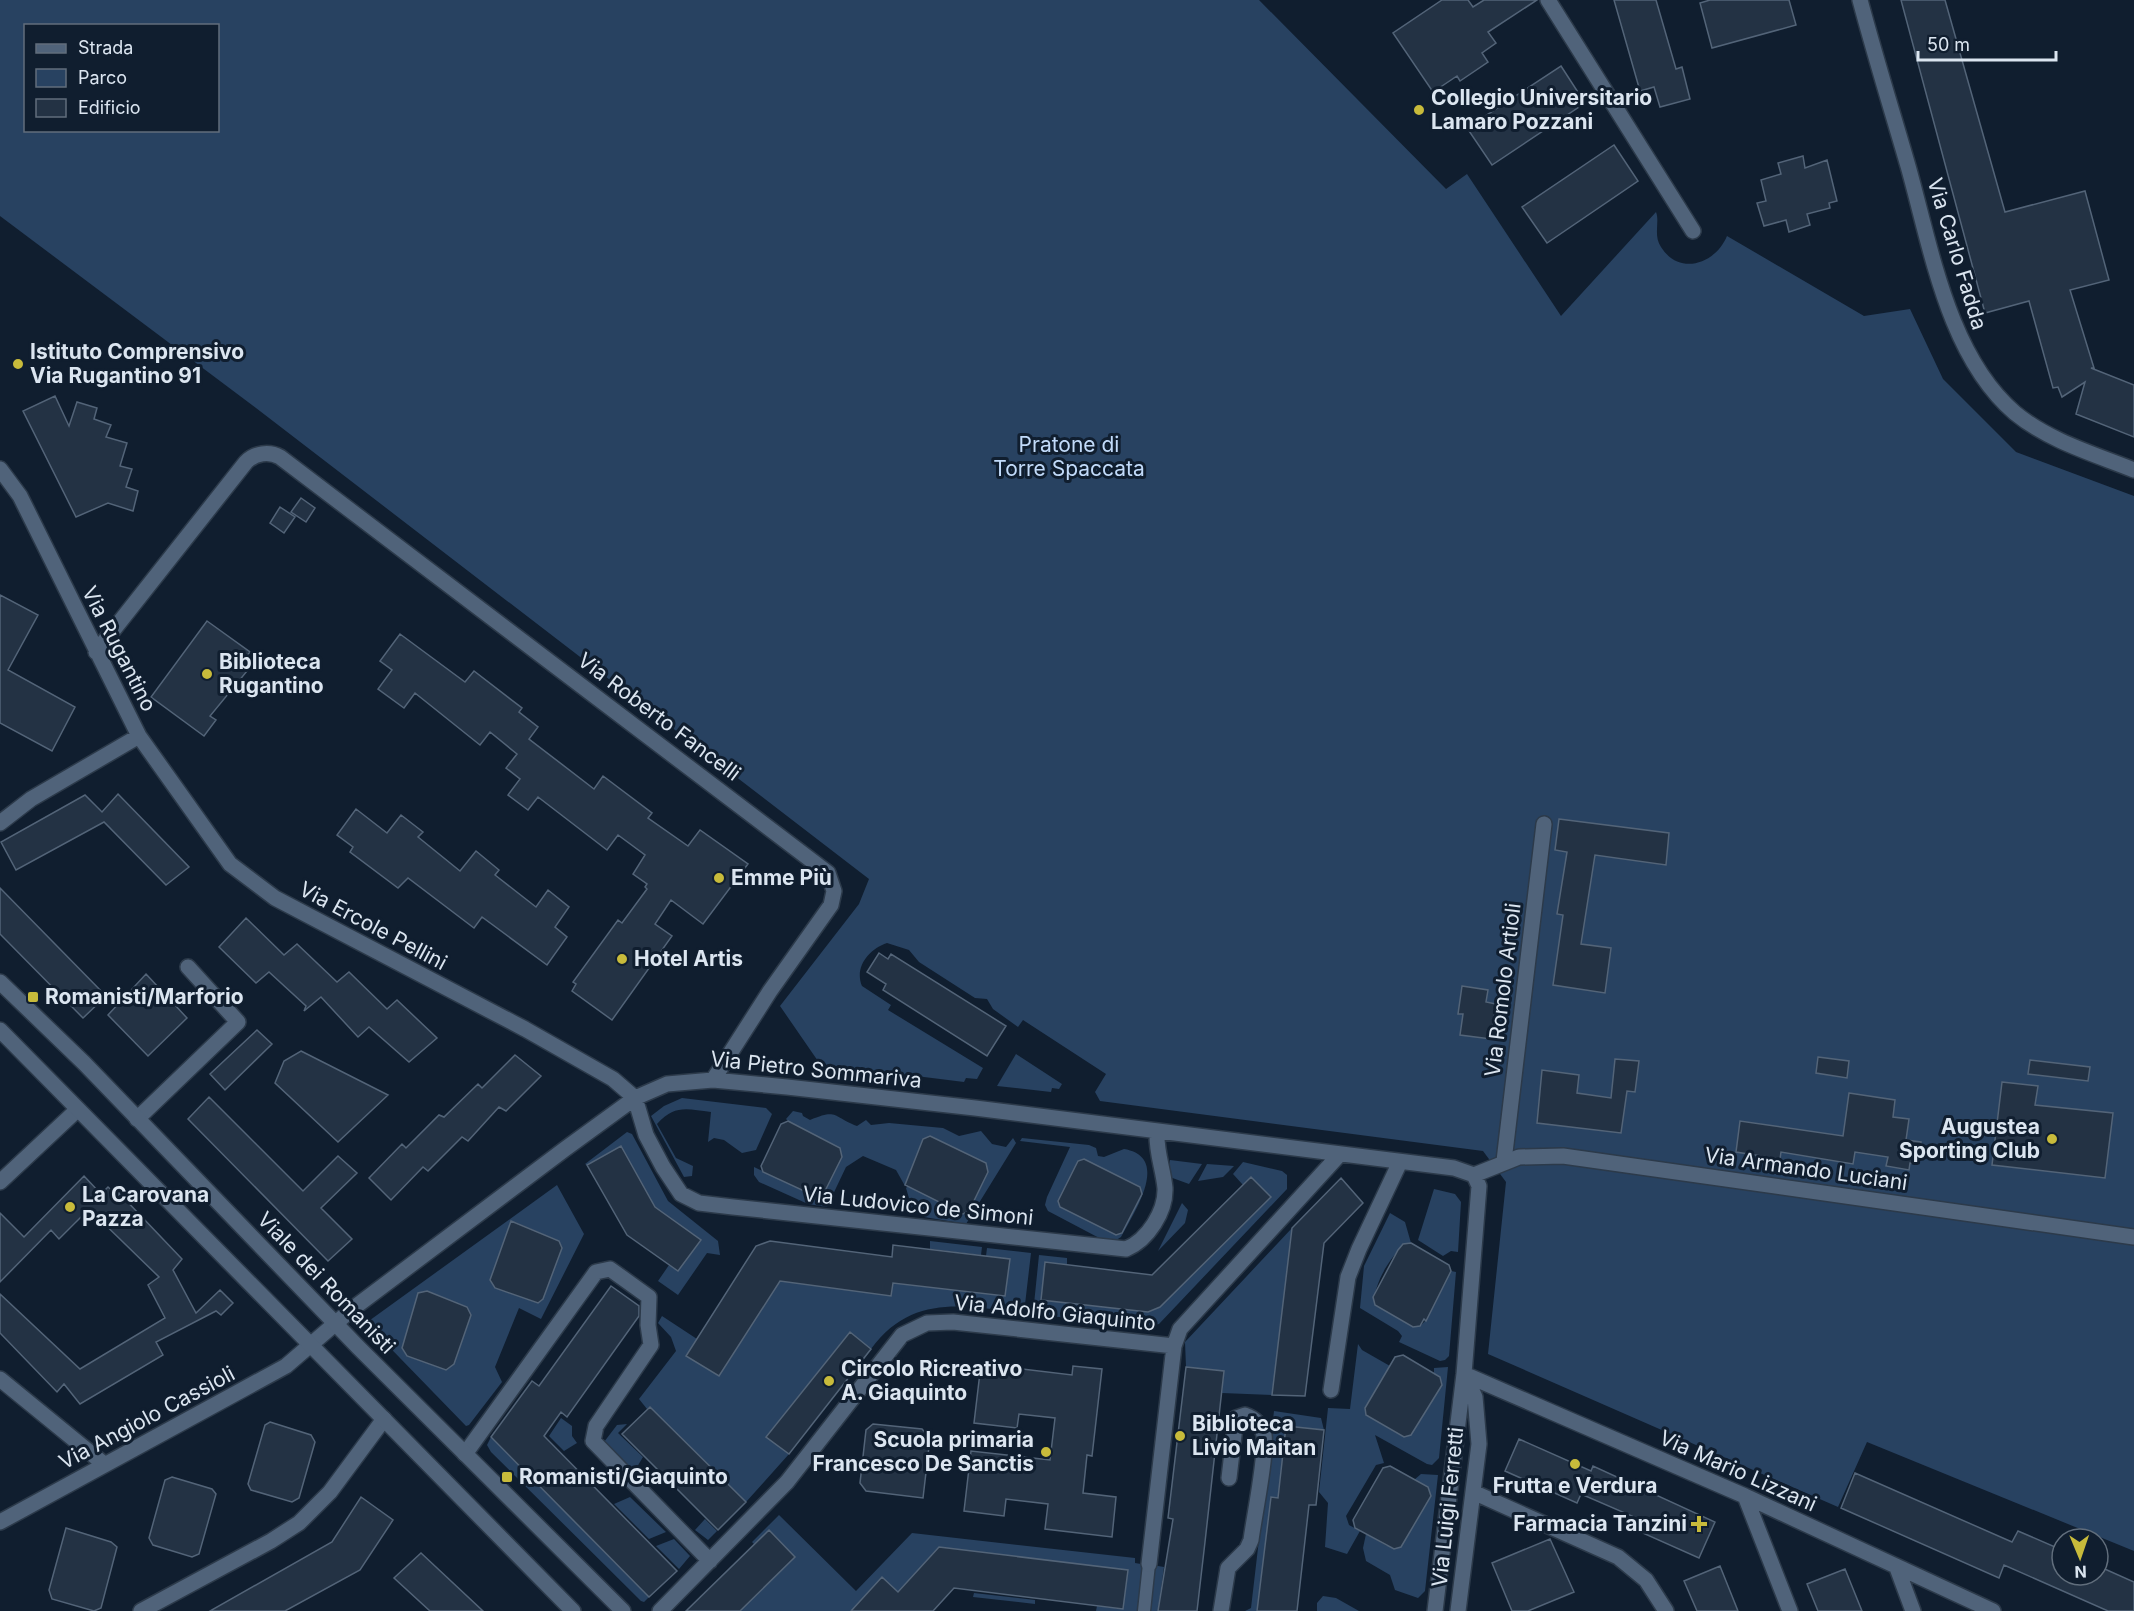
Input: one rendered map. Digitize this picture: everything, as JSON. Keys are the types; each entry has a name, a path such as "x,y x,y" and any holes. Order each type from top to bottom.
{"street":[{"path":"1548,0 1693,231"},
{"name":"Via Carlo Fadda","path":"1860,0 1937,267 1964,346 1982,373 2016,414 2060,441 2134,470"},
{"name":"Via Roberto Fancelli","path":"96,652 246,462 253,456 266,453 276,455 290,464 828,873 834,891 831,905 770,991 713,1080"},
{"name":"Via Rugantino","path":"0,469 20,496 139,736 32,799 0,823"},
{"name":"Via Ercole Pellini","path":"139,736 222,854 256,885 319,922 584,1061 613,1079 635,1098"},
{"name":"Via Romolo Artioli","path":"1504,1161 1544,824"},
{"path":"137,1119 238,1022 188,967"},
{"name":"Viale dei Romanisti","path":"0,982 623,1611"},
{"path":"0,1030 573,1611"},
{"name":"Via Pietro Sommariva","path":"310,1346 336,1323 635,1098 666,1084 713,1080 987,1109 1454,1168 1474,1175"},
{"name":"Via Ludovico de Simoni","path":"635,1098 643,1127 663,1167 681,1194 694,1201 1119,1250 1134,1246 1145,1237 1163,1199 1164,1184 1157,1152 1157,1132"},
{"path":"0,1182 77,1110"},
{"name":"Via Adolfo Giaquinto","path":"660,1611 787,1482 896,1342 914,1328 937,1321 964,1322 1174,1346 1180,1329 1340,1154"},
{"name":"Via Armando Luciani","path":"1474,1175 1504,1161 1532,1155 1563,1156 2134,1237"},
{"path":"1331,1390 1341,1311 1350,1269 1400,1162"},
{"name":"Via Luigi Ferretti","path":"1435,1611 1464,1374 1479,1186 1474,1175"},
{"path":"465,1454 596,1272 610,1269 649,1298 648,1325 651,1345 596,1426 593,1441 710,1561"},
{"name":"Via Angiolo Cassioli","path":"0,1522 104,1464 240,1393 285,1366 310,1346"},
{"path":"1144,1611 1174,1346"},
{"name":"Via Luigi Ferretti","path":"1458,1611 1479,1444 1475,1397 1464,1374"},
{"name":"Via Mario Lizzani","path":"1464,1374 1745,1496 1993,1611"},
{"path":"0,1379 104,1464"},
{"path":"1221,1611 1228,1568 1247,1549 1251,1540 1264,1441 1259,1425 1245,1415 1236,1418 1229,1478"},
{"path":"141,1611 240,1558 299,1523 330,1492 384,1419"},
{"path":"1473,1492 1618,1557 1646,1580 1666,1611"},
{"path":"1745,1496 1790,1611"},
{"path":"1897,1568 1913,1611"}],"green space":[{"name":"Pratone di Torre Spaccata","path":"0,0 1259,0 1446,189 1467,174 1561,316 1656,212 1657,233 1661,247 1678,262 1697,263 1706,259 1715,253 1727,236 1864,316 1910,309 1943,379 2016,452 2134,496 2134,1551 2110,1541 2110,1527 2075,1527 1867,1442 1838,1507 1488,1354 1506,1182 1483,1151 1100,1101 1095,1092 1106,1074 1023,1020 1018,1027 993,1009 987,999 975,998 919,962 909,950 887,943 874,950 865,960 860,972 862,986 891,1005 888,1010 983,1068 977,1079 966,1078 964,1082 820,1064 780,1006 859,904 869,879 256,408 0,216"},
{"path":"1016,1054 1062,1084 1059,1089 1052,1088 1051,1092 997,1086"},
{"path":"682,1098 766,1108 772,1114 756,1150 742,1153 724,1140 714,1138 708,1142 711,1112 682,1109 670,1113 657,1124 676,1158 693,1166 692,1176 684,1177 651,1116 664,1106"},
{"path":"793,1111 802,1113 810,1120 831,1114 857,1126 866,1120 871,1125 889,1123 943,1128 959,1136 981,1131 992,1144 1006,1147 1013,1138 1016,1143 966,1224 924,1217 913,1212 906,1188 908,1186 962,1213 969,1211 988,1172 923,1139 905,1186 896,1170 863,1156 846,1167 827,1207 808,1204 759,1182 754,1175 754,1167 817,1197 823,1195 842,1157 840,1148 788,1121 786,1119"},
{"path":"627,1132 632,1134 668,1201 718,1241 720,1255 707,1253 678,1295 658,1281 669,1265 678,1271 700,1239 585,1164"},
{"path":"1022,1138 1089,1145 1096,1148 1098,1156 1104,1157 1124,1149 1138,1154 1145,1163 1147,1174 1145,1187 1140,1201 1121,1237 1113,1242 1103,1240 1048,1211 1045,1205 1047,1197 1070,1147 1020,1141","holes":["1084,1159 1140,1187 1142,1194 1122,1233 1116,1235 1060,1207 1058,1201 1078,1161"]},
{"path":"1170,1160 1202,1164 1189,1184 1167,1176"},
{"path":"1243,1162 1282,1171 1287,1175 1287,1189 1159,1324 1147,1327 1033,1314 1039,1255 1067,1258 1067,1265 1045,1263 1041,1300 1148,1312 1160,1307 1270,1197 1251,1178 1243,1185 1233,1174"},
{"path":"1207,1164 1234,1166 1223,1177 1198,1181"},
{"path":"557,1185 584,1234 541,1319 519,1308 495,1367 502,1382 469,1425 466,1426 366,1323","holes":["515,1222 559,1241 562,1247 543,1299 538,1303 495,1288 490,1280 510,1225","427,1291 467,1307 471,1315 454,1364 446,1370 407,1356 402,1348 418,1293"]},
{"path":"1434,1189 1455,1194 1461,1202 1458,1252 1451,1251 1443,1256 1418,1240"},
{"path":"1182,1203 1188,1210 1185,1223 1158,1251"},
{"path":"1390,1213 1405,1222 1411,1243 1398,1252 1385,1270 1376,1289 1375,1305 1413,1327 1420,1326 1426,1320 1451,1271 1456,1272 1449,1356 1445,1360 1440,1361 1399,1342 1402,1336 1398,1331 1360,1308 1364,1266"},
{"path":"1292,1228 1272,1395 1222,1393 1224,1371 1186,1367 1185,1342"},
{"path":"930,1241 982,1247 981,1255 930,1249"},
{"path":"987,1248 1031,1253 1024,1313 960,1307 941,1307 922,1311 904,1319 887,1331 871,1349 850,1332 767,1436 789,1454 746,1502 650,1407 647,1409 639,1399 676,1351 671,1337 658,1323 662,1316 697,1339 687,1356 719,1376 780,1281 891,1295 893,1283 1005,1296 1010,1259 986,1256"},
{"path":"1358,1344 1362,1350 1390,1366 1365,1408 1366,1415 1404,1437 1411,1435 1442,1385 1440,1377 1434,1374 1434,1368 1448,1367 1439,1458 1432,1465 1427,1464 1375,1435 1384,1463 1376,1465 1346,1516 1349,1525 1360,1531 1347,1554 1325,1547 1328,1503 1319,1492 1328,1408 1350,1409"},
{"path":"1274,1411 1321,1418 1324,1430 1286,1426 1278,1498 1271,1498 1257,1611 1245,1611 1251,1608"},
{"path":"561,1418 572,1426 572,1436 577,1443 564,1451 549,1436"},
{"path":"627,1424 618,1433 643,1457 634,1472 604,1442 617,1425"},
{"path":"491,1437 649,1597 644,1602 491,1452 487,1445"},
{"path":"1421,1474 1438,1475 1425,1591 1418,1598 1395,1590 1390,1575 1366,1561 1363,1548 1366,1534 1387,1546 1394,1543 1414,1480"},
{"path":"630,1497 666,1532 649,1539 614,1504"},
{"path":"779,1515 856,1591 912,1533 1135,1558 1135,1563 1147,1565 1142,1611 1096,1611 1097,1606 1123,1609 1127,1570 939,1547 898,1592 882,1578 851,1611 740,1611 795,1557 769,1530 754,1544 752,1542"},
{"path":"705,1519 717,1531 708,1540 695,1530"},
{"path":"674,1539 690,1556 679,1569 656,1546"},
{"path":"1152,1565 1164,1567 1158,1611 1147,1611"},
{"path":"974,1593 1035,1600 1035,1604 973,1597"},
{"path":"1323,1596 1336,1598 1359,1611 1317,1611 1317,1603"}],"building":[{"path":"1442,0 1468,0 1473,7 1484,0 1537,0 1488,32 1496,43 1482,53 1488,62 1460,81 1457,76 1433,92 1393,33"},
{"path":"1614,0 1656,0 1676,69 1682,67 1690,99 1660,107 1654,87 1640,91"},
{"path":"1710,0 1789,0 1796,25 1712,48 1700,3"},
{"path":"1901,0 1945,0 2005,212 2085,191 2109,280 2070,290 2094,368 2091,368 2134,385 2134,437 2076,414 2085,382 2062,397 2058,387 2053,388 2029,301 1985,313"},
{"path":"1561,66 1585,103 1492,165 1467,128"},
{"path":"1614,145 1638,181 1547,243 1522,207"},
{"path":"1803,156 1805,168 1827,160 1837,201 1829,203 1830,208 1807,214 1810,225 1789,232 1786,220 1764,226 1757,203 1766,201 1761,180 1781,174 1778,163"},
{"path":"55,396 69,426 77,402 97,408 94,419 111,425 106,437 127,443 120,466 132,469 126,487 138,491 133,511 108,503 76,517 23,411"},
{"path":"301,498 315,508 306,522 291,512"},
{"path":"280,507 295,517 284,533 270,523"},
{"path":"0,595 38,615 8,670 75,707 52,751 0,723"},
{"name":"Biblioteca Rugantino","path":"207,621 250,652 244,659 252,665 210,716 216,720 204,736 151,697"},
{"path":"400,634 465,682 474,671 522,708 519,712 538,727 529,739 594,789 603,776 652,813 648,818 688,846 700,830 748,864 703,924 671,900 655,924 672,936 612,1020 572,991 576,984 573,982 618,920 622,923 647,889 645,887 647,884 633,874 645,855 618,835 607,850 538,797 528,810 508,795 520,779 506,768 517,754 490,732 480,745 415,693 404,708 378,689 392,670 380,661"},
{"path":"118,794 189,867 166,885 104,822 16,870 1,842 85,795 102,812"},
{"path":"356,809 387,833 401,815 423,832 418,837 460,871 476,851 499,870 495,875 536,907 548,890 569,907 555,927 567,937 547,965 482,917 474,928 408,878 398,888 350,852 353,847 337,835"},
{"path":"1559,819 1669,833 1666,865 1595,855 1581,944 1611,948 1605,993 1553,985 1563,915 1557,914 1567,852 1555,850"},
{"path":"0,888 106,996 83,1018 0,934"},
{"path":"246,918 284,955 297,944 337,982 349,972 387,1009 397,1000 437,1038 409,1062 369,1027 358,1037 321,997 304,1011 306,1006 269,972 256,983 219,947"},
{"path":"879,953 888,959 891,954 1006,1026 987,1056 883,990 886,984 867,972"},
{"path":"146,974 187,1018 148,1056 108,1015"},
{"path":"1462,986 1488,990 1486,1002 1496,1004 1491,1039 1460,1035 1463,1014 1458,1014"},
{"path":"257,1030 272,1044 225,1090 210,1074"},
{"path":"301,1051 388,1095 338,1142 275,1083 284,1061"},
{"path":"515,1055 541,1076 506,1111 499,1107 468,1141 462,1137 428,1171 423,1167 391,1200 369,1178 402,1144 406,1148 439,1115 444,1117 478,1084 482,1088"},
{"path":"1818,1057 1849,1061 1847,1078 1816,1073"},
{"path":"1615,1059 1639,1061 1635,1092 1627,1091 1621,1133 1537,1123 1542,1070 1579,1075 1577,1093 1611,1098"},
{"path":"2030,1060 2090,1067 2088,1081 2028,1074"},
{"name":"Augustea Sporting Club","path":"2002,1082 2038,1086 2035,1105 2113,1113 2105,1178 1992,1165"},
{"path":"1849,1093 1895,1100 1893,1117 1909,1119 1906,1140 1921,1142 1918,1164 1910,1163 1909,1170 1886,1166 1888,1157 1855,1152 1853,1164 1781,1152 1780,1159 1736,1152 1740,1121 1843,1136"},
{"path":"209,1097 303,1191 338,1156 357,1173 321,1208 352,1239 328,1261 188,1119"},
{"path":"788,1121 840,1148 842,1157 823,1195 817,1197 763,1172 761,1166 781,1124"},
{"path":"930,1136 986,1163 988,1172 969,1211 963,1214 905,1185 923,1139"},
{"path":"621,1146 655,1207 701,1240 678,1271 627,1235 587,1165"},
{"path":"1084,1159 1140,1187 1142,1194 1122,1233 1116,1235 1060,1207 1058,1201 1078,1161"},
{"path":"84,1176 101,1194 108,1187 118,1196 119,1193 182,1259 173,1270 196,1313 220,1290 233,1303 221,1315 216,1311 156,1342 163,1355 80,1404 64,1384 57,1392 0,1333 0,1294 80,1369 165,1318 148,1285 159,1277 89,1209 59,1239 51,1230 0,1282 0,1213 24,1237"},
{"path":"1251,1177 1271,1197 1160,1307 1148,1312 1041,1300 1045,1262 1152,1275"},
{"path":"1341,1178 1363,1203 1324,1243 1305,1396 1272,1395 1292,1228"},
{"path":"511,1221 559,1241 562,1248 543,1299 538,1303 495,1288 490,1280"},
{"path":"770,1241 892,1257 893,1245 1010,1259 1005,1296 893,1283 891,1296 780,1281 719,1376 686,1356 756,1246"},
{"path":"1411,1243 1449,1265 1451,1271 1426,1321 1424,1319 1420,1326 1413,1327 1375,1305 1373,1297 1398,1250 1403,1244"},
{"path":"611,1286 639,1306 639,1316 567,1417 561,1412 544,1436 677,1571 649,1597 491,1437 532,1381 539,1386"},
{"path":"427,1291 467,1307 471,1315 454,1364 446,1370 407,1356 402,1348 418,1293"},
{"name":"Circolo Ricreativo A. Giaquinto","path":"850,1332 871,1349 789,1454 766,1437"},
{"path":"1403,1355 1440,1377 1442,1385 1411,1435 1404,1437 1366,1415 1365,1408 1395,1357"},
{"path":"981,1364 1072,1375 1073,1366 1102,1369 1092,1456 1087,1455 1083,1493 1116,1497 1112,1537 1045,1529 1048,1504 1006,1499 1004,1516 964,1511 971,1451 1050,1460 1055,1418 1019,1414 1017,1428 974,1423"},
{"path":"1186,1367 1224,1371 1205,1542 1197,1611 1158,1611 1173,1519 1168,1518"},
{"path":"650,1407 746,1502 718,1530 622,1434"},
{"path":"270,1422 311,1435 315,1442 299,1498 292,1502 251,1490 248,1484 265,1425"},
{"path":"873,1424 922,1429 930,1438 923,1498 866,1491 860,1483 866,1430"},
{"path":"1286,1426 1324,1430 1316,1505 1309,1505 1297,1611 1257,1611 1271,1497 1278,1498"},
{"path":"1519,1439 1591,1471 1593,1466 1715,1522 1699,1558 1627,1526 1632,1516 1581,1494 1577,1503 1505,1471"},
{"path":"1390,1466 1428,1487 1431,1496 1401,1547 1394,1549 1355,1528 1353,1520 1383,1468"},
{"path":"1855,1473 2012,1542 2018,1531 2050,1545 2050,1585 2004,1565 1999,1578 1841,1508"},
{"path":"172,1477 212,1489 216,1494 199,1554 192,1557 153,1545 149,1538 165,1480"},
{"path":"361,1497 393,1520 360,1570 285,1611 210,1611 332,1542"},
{"path":"66,1528 111,1542 117,1547 101,1608 94,1611 52,1599 49,1590"},
{"path":"769,1530 795,1557 740,1611 686,1611"},
{"path":"1550,1539 1574,1592 1528,1611 1512,1611 1492,1563"},
{"path":"939,1547 1128,1570 1123,1609 954,1588 933,1611 851,1611 882,1577 898,1592"},
{"path":"421,1553 483,1611 430,1611 394,1578"},
{"path":"1720,1566 1738,1611 1697,1611 1684,1581"},
{"path":"1845,1569 1862,1611 1818,1611 1807,1584"},
{"path":"2110,1571 2134,1582 2134,1611 2108,1611 2054,1587 2110,1587"}],"place":[{"name":"Collegio Universitario Lamaro Pozzani","path":"1419,110"},
{"name":"Istituto Comprensivo Via Rugantino 91","path":"18,364"},
{"name":"Biblioteca Rugantino","path":"207,674"},
{"name":"Emme Più","path":"719,878"},
{"name":"Hotel Artis","path":"622,959"},
{"name":"Romanisti/Marforio","path":"33,997"},
{"name":"Augustea Sporting Club","path":"2052,1139"},
{"name":"La Carovana Pazza","path":"70,1207"},
{"name":"Circolo Ricreativo A. Giaquinto","path":"829,1381"},
{"name":"Biblioteca Livio Maitan","path":"1180,1436"},
{"name":"Scuola primaria Francesco De Sanctis","path":"1046,1452"},
{"name":"Frutta e Verdura","path":"1575,1464"},
{"name":"Romanisti/Giaquinto","path":"507,1477"},
{"name":"Farmacia Tanzini","path":"1699,1524"}]}
